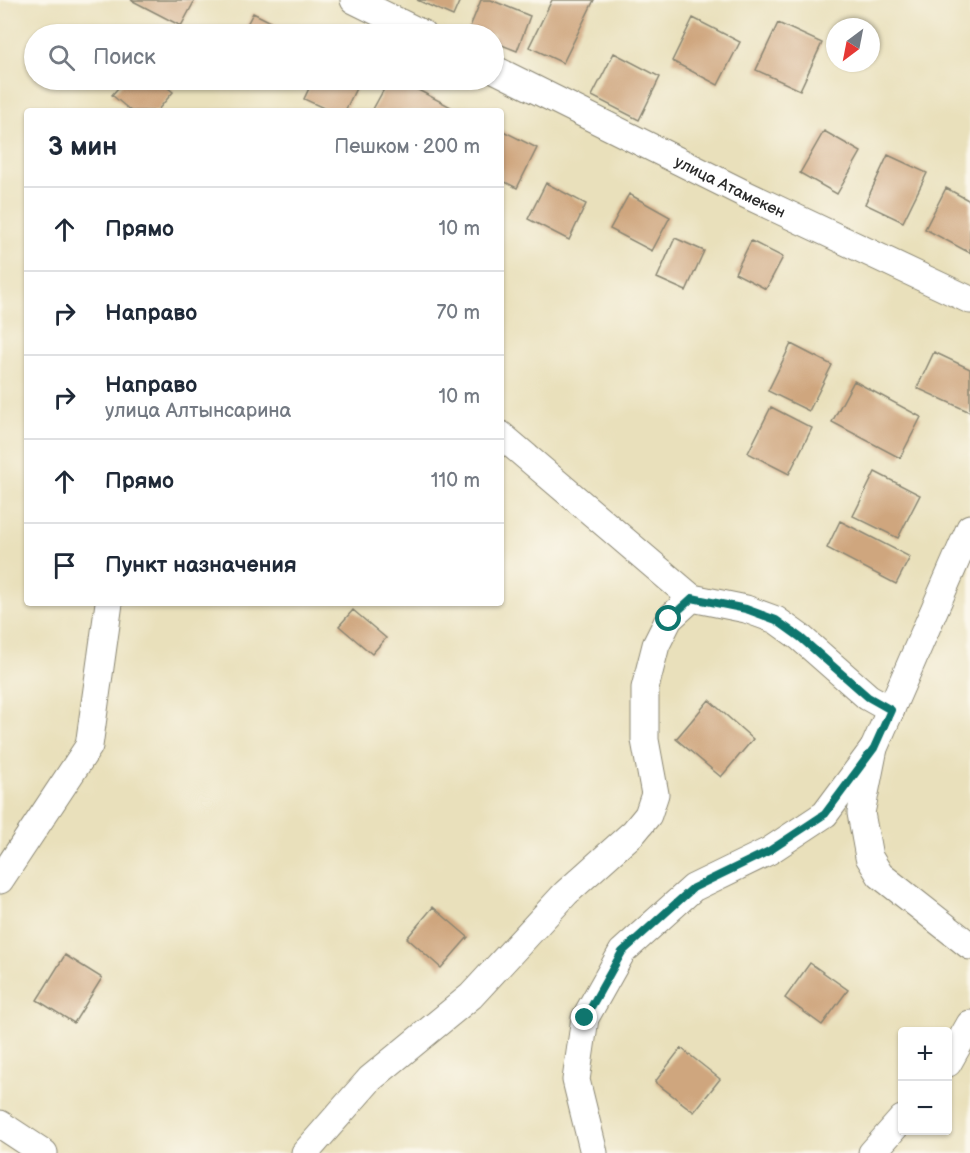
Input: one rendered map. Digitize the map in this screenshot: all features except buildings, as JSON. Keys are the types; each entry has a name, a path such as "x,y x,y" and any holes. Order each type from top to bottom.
{"street":[{"path":"354,0 403,24"},
{"name":"улица Атамекен","path":"504,74 747,195 970,300"},
{"path":"504,438 692,598 746,609 776,620 801,638 868,697 891,710"},
{"path":"594,1153 576,1080 585,1018 622,952 693,888 769,851 825,814 874,748 970,528"},
{"path":"305,1153 370,1079 471,996 566,893 634,832 648,814 655,794 645,741 645,688 656,645 669,619 692,598"},
{"path":"0,879 89,746 109,606"},
{"path":"874,748 861,813 869,858 880,875 970,946"},
{"path":"952,1056 970,1024"},
{"path":"0,1124 44,1153"},
{"path":"872,1153 898,1124"}],"route":[{"path":"585,1018 622,952 693,888 769,851 825,814 874,748 891,710 868,697 801,638 776,620 746,609 692,598 669,619"}]}
